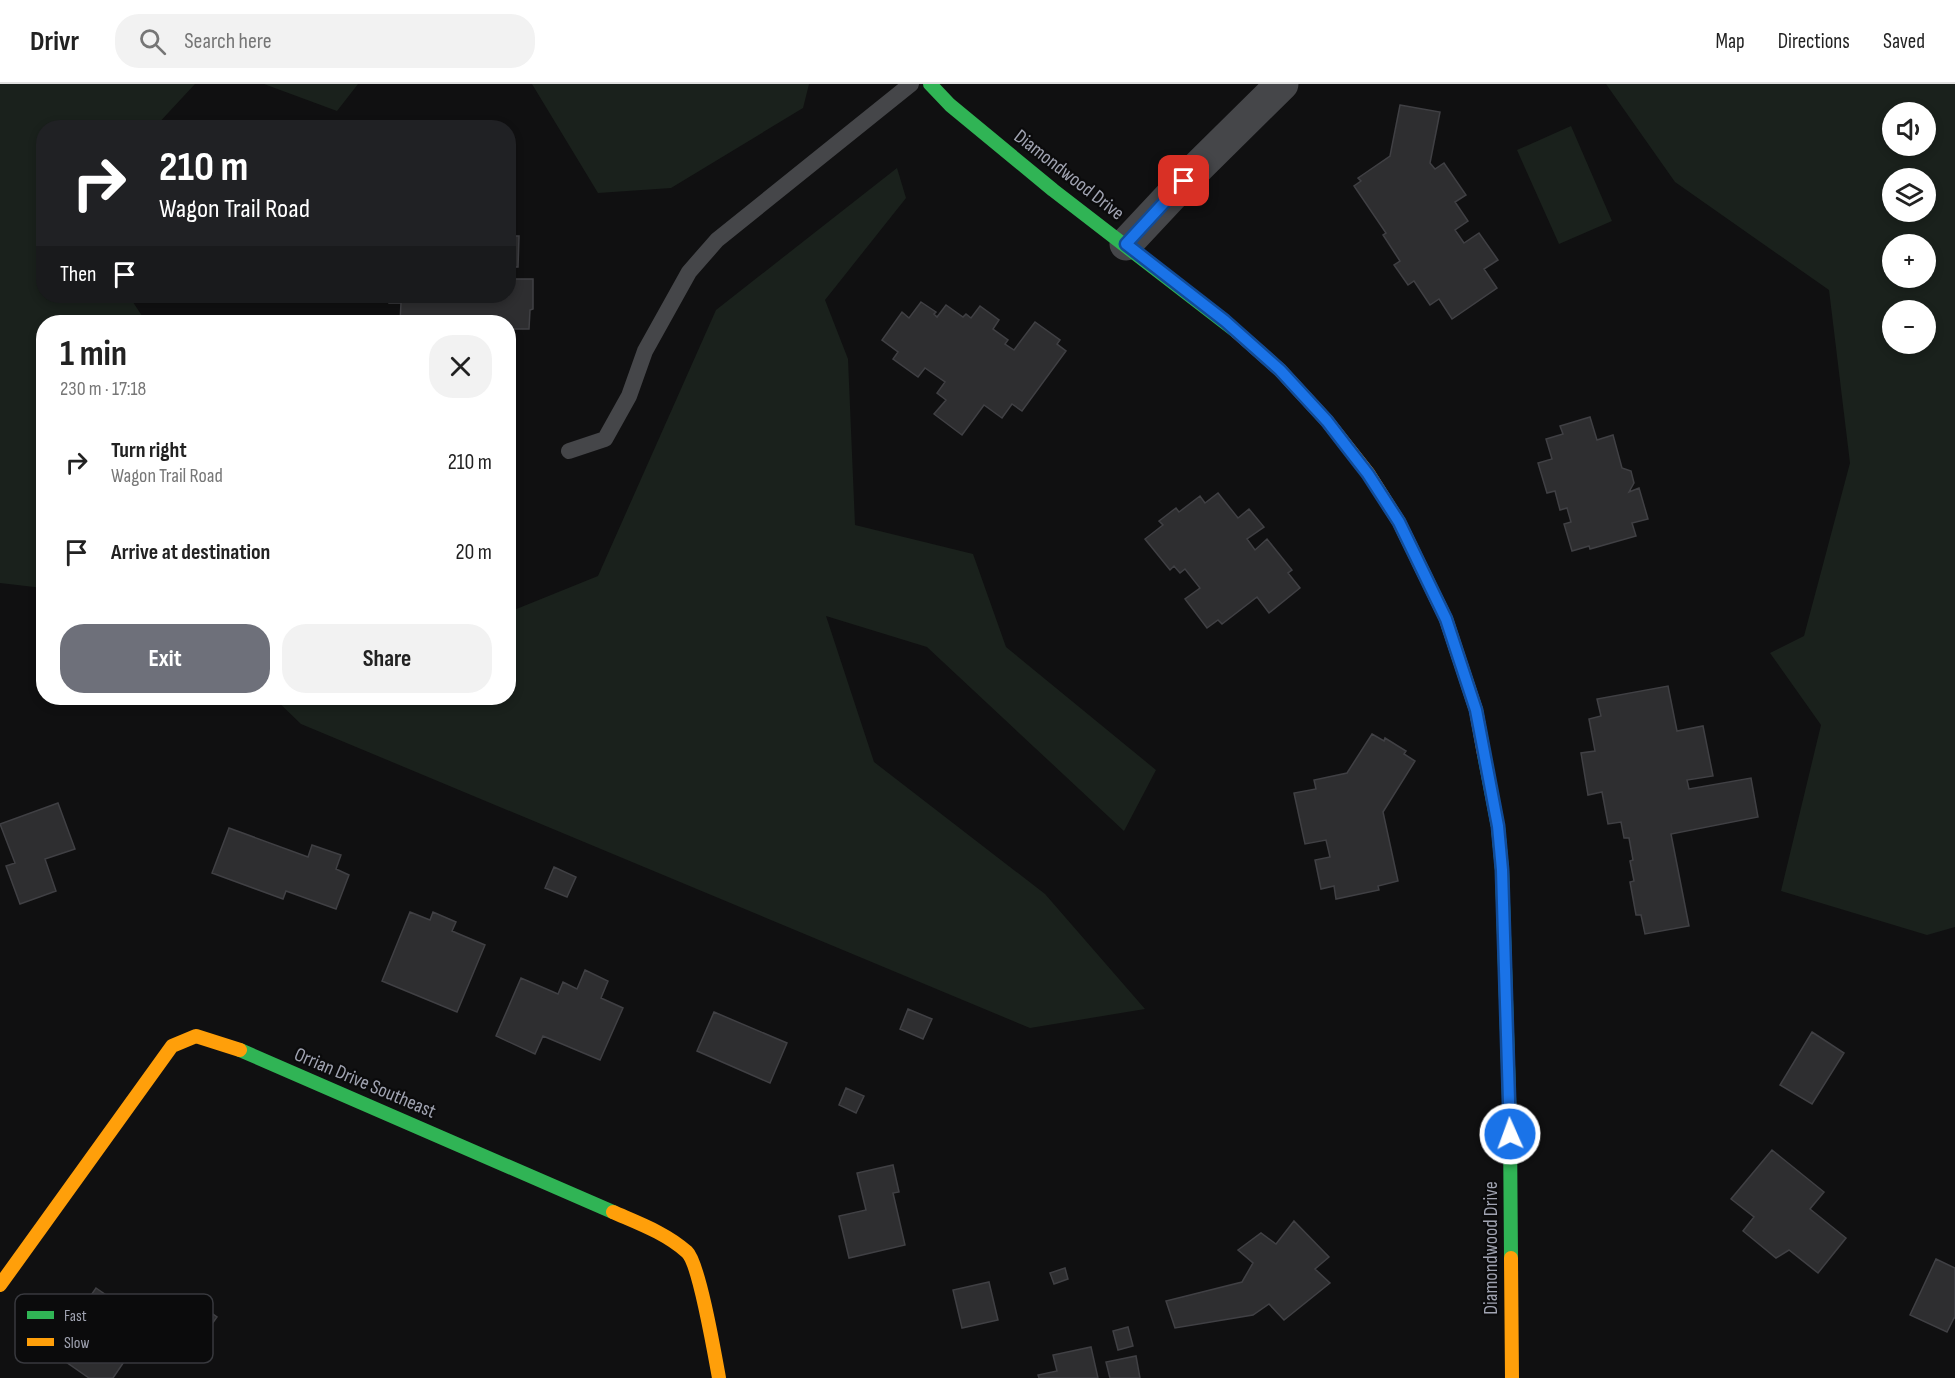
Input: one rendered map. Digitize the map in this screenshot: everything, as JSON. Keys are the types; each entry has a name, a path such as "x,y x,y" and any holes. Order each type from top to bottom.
{"street":[{"name":"Diamondwood Drive","path":"930,84 950,105 1045,184 1225,321 1280,370 1327,421 1368,474 1399,522 1446,619 1476,710 1498,826 1502,870 1510,1130 1512,1378"},
{"path":"1126,244 1199,166 1282,84"},
{"name":"Orrian Drive Southeast","path":"0,1285 172,1046 196,1036 228,1045 657,1231 689,1253 701,1289 719,1378"}],"lane":[{"path":"569,451 605,440 629,396 645,351 689,272 717,240 911,84"}],"shaded area":[{"path":"0,84 195,84 162,120 36,120 36,303 134,303 141,315 36,315 36,587 0,583"},
{"path":"264,84 358,84 337,111"},
{"path":"532,84 809,84 803,108 671,188 598,193"},
{"path":"1606,84 1955,84 1955,927 1927,935 1781,891 1821,725 1770,653 1804,636 1850,463 1829,290 1675,182"},
{"path":"1571,126 1612,221 1559,244 1517,150"},
{"path":"897,168 906,198 825,300 848,359 855,525 973,554 1006,647 1156,770 1124,831 927,647 826,616 874,762 1045,894 1145,1009 1030,1028 301,724 281,705 516,705 516,609 598,576 716,310"}],"building":[{"path":"1400,105 1440,112 1430,163 1435,169 1444,163 1466,195 1455,202 1468,221 1455,230 1464,243 1479,233 1498,260 1484,269 1497,288 1452,319 1439,299 1430,305 1414,281 1408,285 1394,265 1400,261 1383,235 1386,233 1354,186 1361,181 1358,178 1390,156"},
{"path":"516,236 519,236 518,267 516,267"},
{"path":"516,279 533,279 533,309 530,310 529,329 516,329 516,315 400,315 401,303 516,303"},
{"path":"921,302 936,312 934,314 937,317 946,305 963,317 966,314 971,318 980,306 999,320 993,329 1008,340 1005,344 1014,350 1035,322 1060,340 1057,344 1066,351 1022,411 1012,404 1002,418 984,405 962,435 934,414 946,400 937,393 945,382 925,368 918,377 893,359 898,352 882,340 902,312 909,318"},
{"path":"1590,417 1597,440 1613,435 1622,468 1631,471 1634,483 1629,492 1639,488 1648,519 1632,523 1636,536 1590,549 1589,546 1572,551 1564,524 1571,522 1567,508 1560,510 1555,491 1547,493 1538,463 1552,459 1546,439 1563,434 1560,426"},
{"path":"1218,493 1238,518 1249,509 1264,527 1247,539 1255,550 1267,539 1292,570 1288,573 1300,588 1269,613 1257,597 1222,624 1218,620 1207,628 1185,599 1200,588 1185,569 1180,573 1174,566 1170,570 1145,539 1163,525 1159,521 1176,508 1179,512 1200,496 1205,503"},
{"path":"1668,686 1677,731 1703,726 1713,776 1687,780 1689,789 1751,778 1758,817 1671,834 1689,926 1645,934 1641,915 1636,915 1630,882 1634,881 1629,838 1624,838 1621,822 1608,824 1602,792 1588,795 1581,753 1595,751 1589,719 1601,716 1597,699"},
{"path":"1372,734 1384,741 1385,738 1406,751 1404,754 1415,761 1383,812 1398,881 1378,886 1379,890 1336,899 1334,886 1321,889 1315,860 1330,857 1326,840 1305,844 1294,793 1316,789 1314,780 1347,773"},
{"path":"58,803 75,849 45,859 56,891 20,904 6,866 15,863 0,824"},
{"path":"229,828 308,857 312,845 341,855 336,869 349,875 336,909 286,891 283,899 212,873"},
{"path":"554,867 576,877 567,897 545,888"},
{"path":"410,912 430,920 433,912 456,922 452,931 485,945 457,1012 382,981"},
{"path":"585,970 608,981 601,998 623,1008 600,1060 543,1036 535,1054 496,1036 521,978 558,994 563,982 577,989"},
{"path":"908,1009 932,1019 923,1039 900,1029"},
{"path":"714,1012 787,1043 770,1083 697,1051"},
{"path":"1812,1032 1844,1053 1812,1104 1780,1085"},
{"path":"846,1088 864,1096 856,1113 839,1105"},
{"path":"1772,1150 1824,1192 1810,1209 1846,1238 1818,1273 1789,1250 1776,1258 1743,1231 1754,1217 1731,1199"},
{"path":"893,1165 899,1192 893,1193 905,1245 849,1258 839,1216 866,1210 857,1173"},
{"path":"1294,1221 1329,1257 1315,1269 1330,1283 1284,1320 1269,1304 1253,1315 1175,1328 1166,1301 1242,1282 1253,1263 1238,1250 1261,1233 1276,1244"},
{"path":"1936,1259 1955,1268 1955,1318 1947,1332 1910,1315"},
{"path":"1065,1268 1068,1279 1054,1284 1050,1273"},
{"path":"989,1282 998,1320 962,1328 953,1290"},
{"path":"96,1288 105,1294 92,1294"},
{"path":"1128,1327 1133,1346 1118,1350 1113,1331"},
{"path":"1091,1347 1098,1378 1039,1378 1038,1375 1057,1371 1053,1355"},
{"path":"1136,1356 1140,1378 1110,1378 1106,1362"},
{"path":"67,1363 123,1363 113,1378 89,1378"}],"traffic: fast":[{"path":"930,84 950,105 1053,190 1237,332"},
{"path":"1484,754 1498,827 1502,870 1510,1129 1511,1258"},
{"path":"240,1050 613,1212"}],"traffic: slow":[{"path":"1237,332 1280,370 1327,421 1368,473 1399,522 1446,619 1476,710 1484,754"},
{"path":"0,1285 172,1046 196,1036 240,1050"},
{"path":"613,1212 661,1234 687,1252 692,1260 701,1291 719,1378"},
{"path":"1511,1258 1512,1378"}],"route":[{"path":"1184,181 1126,244 1225,321 1280,370 1327,421 1368,474 1399,522 1446,619 1476,710 1498,826 1502,870 1510,1134"}]}
